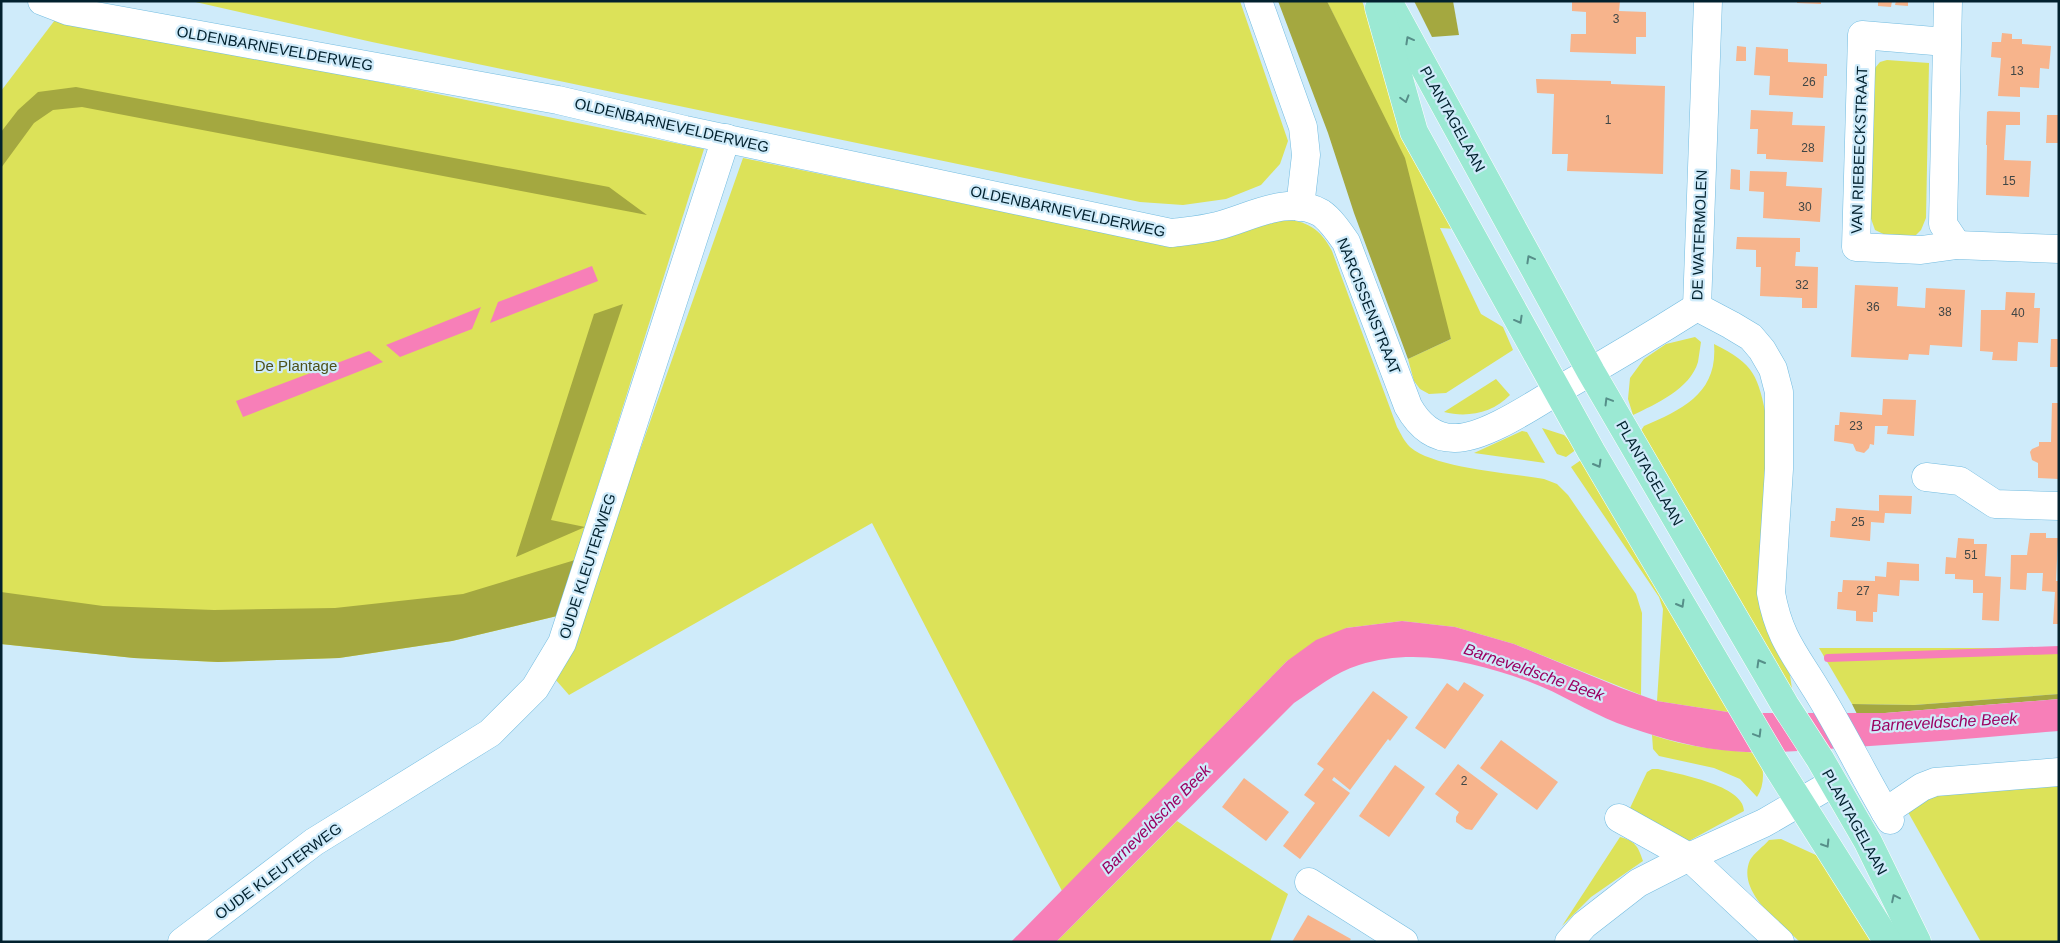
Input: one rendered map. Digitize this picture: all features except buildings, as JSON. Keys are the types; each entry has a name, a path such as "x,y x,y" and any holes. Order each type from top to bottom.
{"main road":[{"name":"PLANTAGELAAN","path":"1377,1 1414,132 1591,451 1775,763 1888,942"},
{"name":"PLANTAGELAAN","path":"1388,1 1591,372 1785,705 1820,759 1868,842 1917,942"}],"street":[{"name":"OLDENBARNEVELDERWEG","path":"42,1 68,10 558,100 726,138 1171,233 1217,226 1276,207 1300,207"},
{"path":"1258,1 1303,127 1306,155 1300,207"},
{"name":"DE WATERMOLEN","path":"1557,391 1697,308 1708,1"},
{"path":"1948,1 1943,224 1957,245"},
{"name":"VAN RIEBEECKSTRAAT","path":"1946,42 1862,35 1856,247 1921,250 1957,245 2059,249"},
{"name":"OUDE KLEUTERWEG","path":"182,942 314,842 490,733 535,688 562,643 726,138"},
{"name":"NARCISSENSTRAAT","path":"1300,207 1321,214 1334,226 1346,242 1408,406 1417,422 1431,433 1454,438 1471,437 1557,391"},
{"name":"PLANTAGELAAN","path":"1697,308 1731,325 1751,338 1762,350 1773,369 1780,392 1779,469 1771,593 1779,625 1790,649 1817,690 1887,816 1922,787 1935,782 2059,772"},
{"path":"1926,477 1960,481 1995,504 2059,506"},
{"path":"1570,942 1584,924 1638,883 1688,857 1764,824 1833,783"},
{"path":"1619,818 1688,857 1780,942"},
{"path":"1309,882 1404,942"}],"green space":[{"path":"191,1 1240,1 1288,141 1280,164 1261,185 1226,199 1183,205 1140,202 372,42"},
{"path":"1327,1 1362,1 1383,56 1457,229 1440,228 1481,314 1503,327 1513,350 1446,393 1429,394 1420,389 1414,381 1408,359 1451,339 1356,63"},
{"name":"De Plantage","path":"58,16 704,149 557,616 452,641 339,658 218,662 134,658 1,644 1,91"},
{"path":"1887,60 1929,63 1926,218 1921,230 1912,239 1894,239 1875,230 1869,213 1875,68 1880,62"},
{"path":"743,158 1174,247 1275,220 1294,221 1310,226 1322,236 1332,251 1397,427 1410,447 1421,454 1454,465 1544,479 1557,484 1568,495 1636,594 1642,613 1641,695 1514,644 1455,627 1402,621 1346,628 1287,661 1062,891 872,523 569,695 555,679 574,649 619,510"},
{"path":"1695,337 1701,342 1698,362 1688,380 1671,394 1633,415 1628,399 1630,378 1644,359 1666,344"},
{"path":"1714,344 1738,358 1753,373 1764,405 1767,420 1762,549 1782,653 1790,675 1794,703 1640,432 1644,426 1684,406 1704,387 1714,361"},
{"path":"1496,379 1510,395 1496,406 1471,414 1444,412"},
{"path":"1542,428 1564,435 1577,449 1566,457 1557,454"},
{"path":"1522,431 1527,432 1545,463 1474,453"},
{"path":"1584,458 1734,713 1657,701 1663,609 1659,597 1571,467"},
{"path":"1819,648 2059,648 2059,694 1914,705 1852,704"},
{"path":"1652,735 1691,745 1757,753 1763,769 1763,781 1760,792 1757,797 1740,779 1714,768 1659,756 1653,749"},
{"path":"2059,761 2059,942 1981,942 1895,789"},
{"path":"1652,769 1709,782 1733,794 1741,802 1744,811 1687,842 1630,808 1647,772"},
{"path":"1177,821 1288,894 1270,942 1056,942"},
{"path":"1620,837 1629,840 1635,845 1643,861 1591,897 1562,926"},
{"path":"1781,839 1818,856 1871,942 1800,942 1762,906 1749,884 1747,872 1750,860 1769,840"}],"shaded area":[{"path":"1278,1 1327,1 1405,158 1451,339 1408,359 1354,213 1328,133"},
{"path":"1414,1 1453,1 1459,35 1432,37"},
{"path":"76,87 609,187 647,215 82,107 53,110 34,123 1,168 1,132 18,110 38,92"},
{"path":"623,304 551,520 585,527 516,557 594,314"},
{"path":"575,560 557,616 452,641 339,658 218,662 134,658 1,644 1,592 103,606 214,610 335,608 463,594"},
{"path":"2059,694 2059,699 1885,713 1857,714 1852,704 1914,705"}],"water":[{"path":"592,266 598,281 490,323 498,302"},
{"path":"481,307 472,329 400,357 386,345"},
{"path":"369,351 383,362 243,417 236,401"},
{"name":"Barneveldsche Beek","path":"1402,621 1455,627 1514,644 1657,701 1734,713 1885,713 2059,699 2059,731 1795,751 1750,752 1721,750 1694,746 1617,723 1541,686 1489,668 1445,659 1423,657 1401,657 1380,660 1341,672 1294,703 1056,942 1011,942 1287,661 1316,640 1346,628"}],"waterway":[{"path":"1828,658 2059,650"}]}
